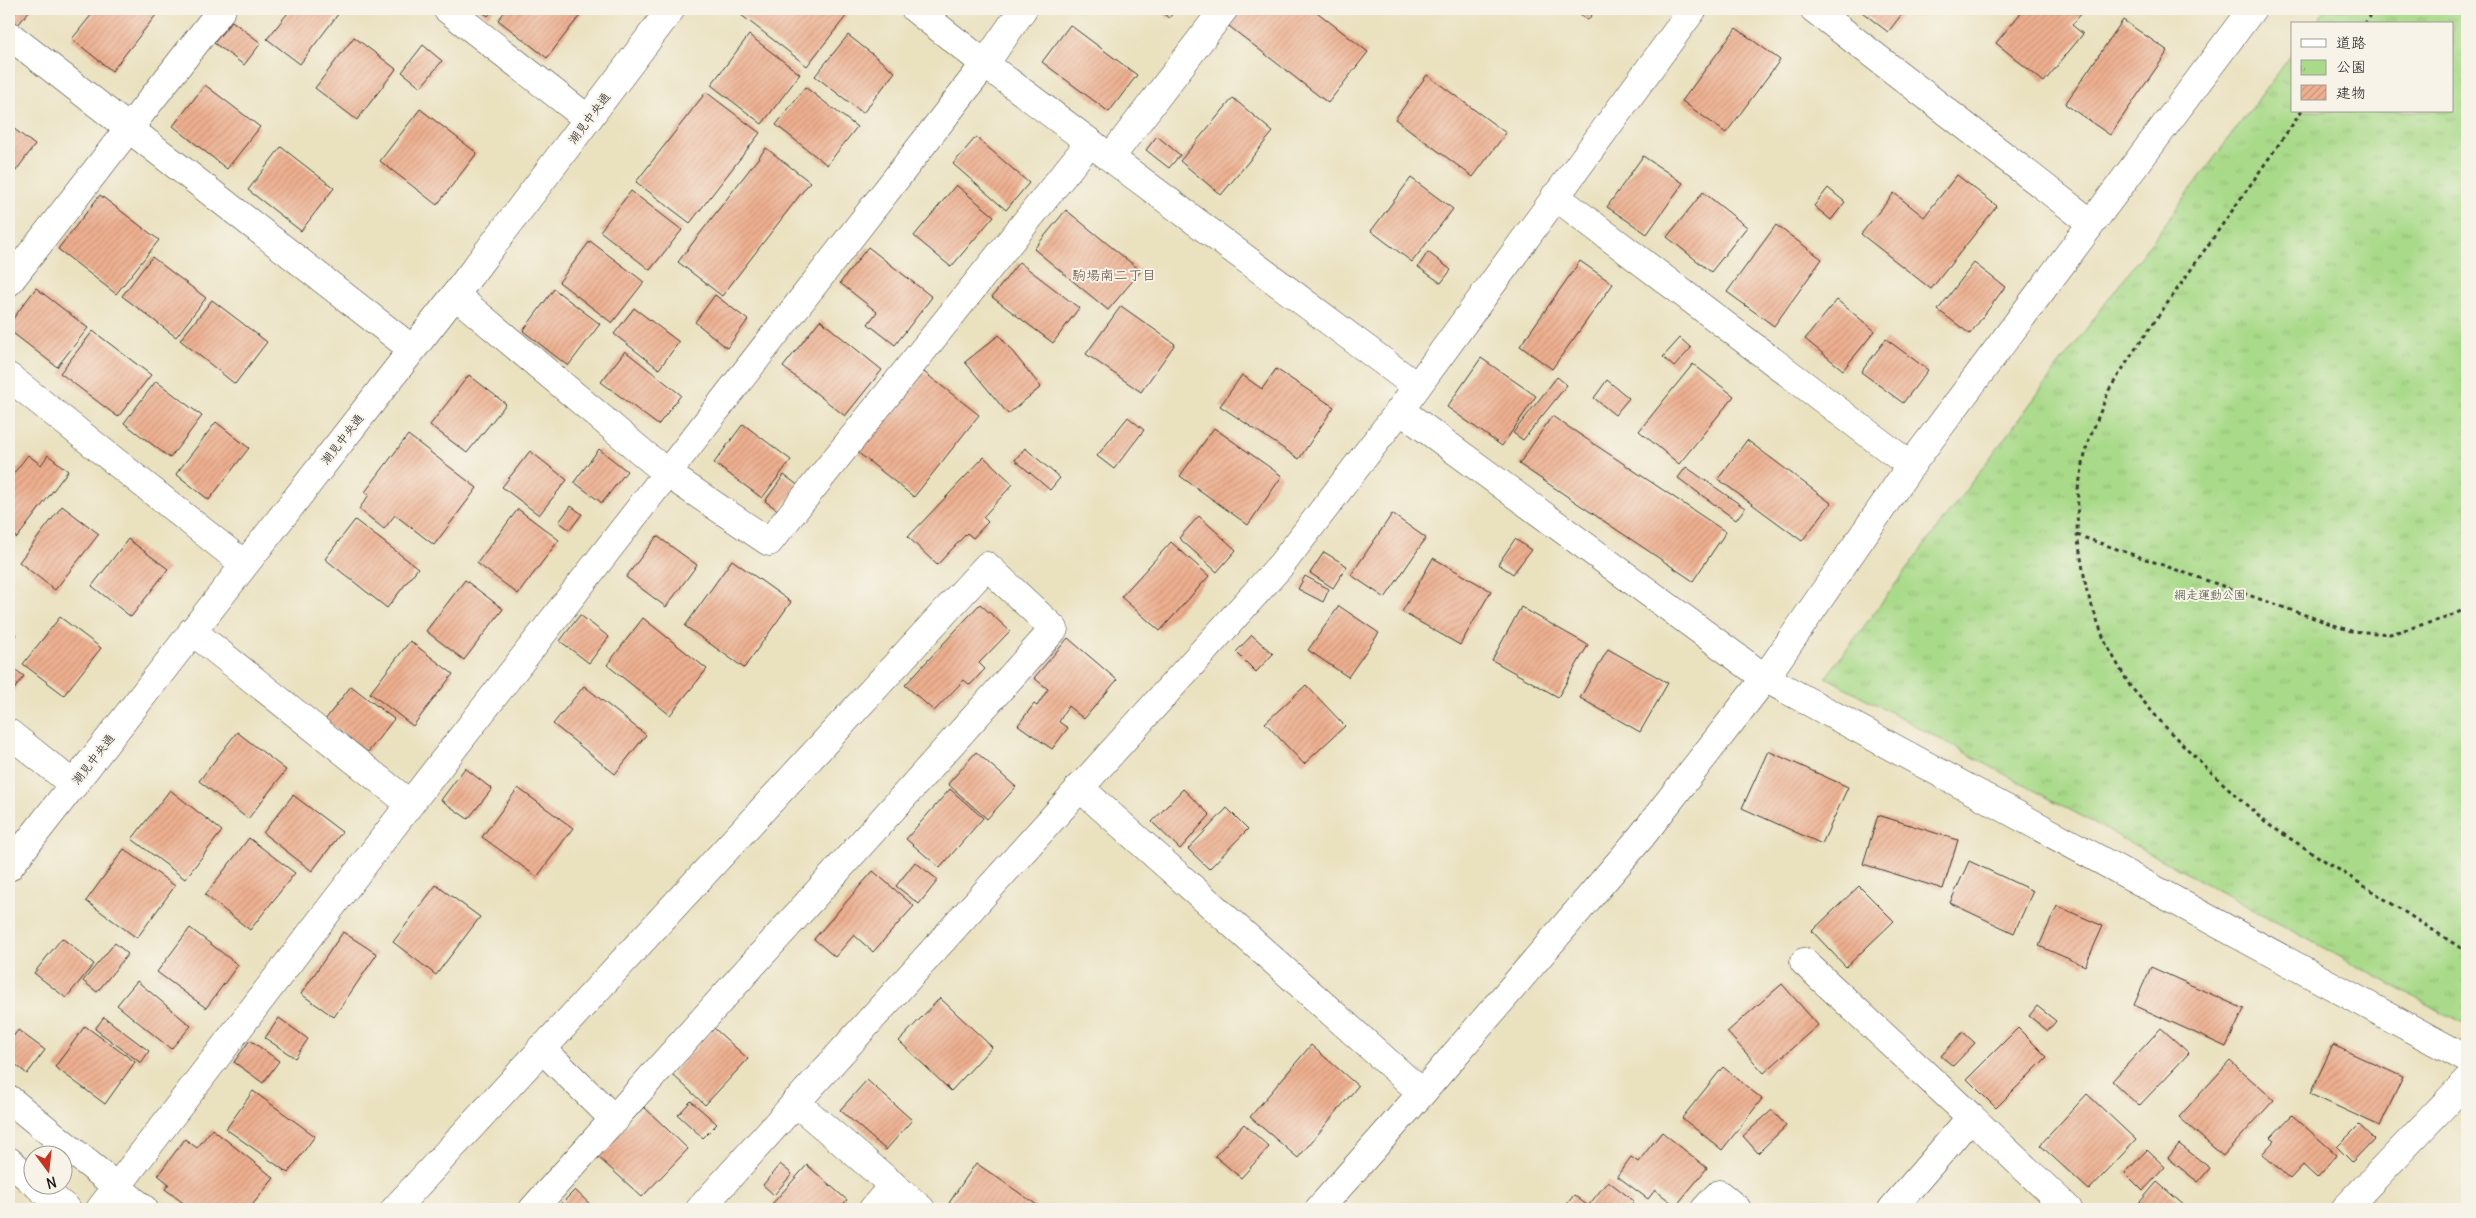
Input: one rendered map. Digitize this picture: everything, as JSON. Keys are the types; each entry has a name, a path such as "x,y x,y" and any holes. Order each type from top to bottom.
{"street":[{"path":"9,282 222,9"},
{"path":"447,9 588,119"},
{"name":"潮見中央通","path":"9,866 455,295 671,9"},
{"path":"915,9 985,64 1416,386"},
{"path":"100,1209 410,804 985,64 1023,9"},
{"path":"455,295 668,474 769,542 1100,149 1224,9"},
{"path":"700,1209 1281,565 1400,410 1693,9"},
{"path":"1814,9 2091,223"},
{"path":"1319,1209 1422,1093 1640,837 1765,678 1911,466 2091,223 2240,13"},
{"path":"9,35 412,349"},
{"path":"1555,196 1911,466"},
{"path":"9,377 244,564"},
{"path":"1400,410 1765,678 2467,1059"},
{"path":"395,1209 541,1048 987,566 1054,628 615,1120 533,1209"},
{"path":"192,631 410,804"},
{"path":"9,733 74,785"},
{"path":"1079,787 1422,1093"},
{"path":"1804,962 1972,1117 2068,1209"},
{"path":"541,1048 615,1120"},
{"path":"2344,1209 2467,1081"},
{"path":"9,1099 144,1209"},
{"path":"795,1102 921,1209"},
{"path":"1892,1209 1972,1117"},
{"path":"9,1161 22,1172"},
{"path":"873,1209 893,1185"},
{"path":"1705,1209 1719,1194 1737,1209"},
{"path":"51,1196 67,1209"}],"path":[{"path":"2366,22 2376,9"},
{"path":"2460,9 2467,18"},
{"path":"2301,112 2136,348 2109,390 2087,445 2078,489 2078,535 2088,592 2105,642 2130,686 2169,731 2266,823 2467,952"},
{"path":"2078,535 2351,631 2390,634 2449,617 2467,608"}],"green space":[{"name":"網走運動公園","path":"2326,9 2467,9 2467,1026 1826,677 2291,55 2291,112 2454,112 2454,22 2316,22"}],"building":[{"path":"18,9 31,9 17,26 9,20"},
{"path":"96,9 147,9 156,15 112,71 72,39"},
{"path":"291,9 342,9 300,64 267,39"},
{"path":"478,9 494,9 488,16"},
{"path":"507,9 585,9 547,58 498,20"},
{"path":"738,9 839,9 847,15 807,66 736,11"},
{"path":"1157,9 1176,9 1169,18"},
{"path":"1236,9 1313,9 1368,52 1328,103 1225,23"},
{"path":"1573,9 1596,9 1588,20"},
{"path":"1858,9 1906,9 1888,32"},
{"path":"2024,9 2085,9 2072,25 2083,34 2044,82 1996,43"},
{"path":"2123,20 2168,51 2110,135 2065,104"},
{"path":"232,21 261,43 244,65 214,43"},
{"path":"1070,25 1137,75 1109,112 1042,62"},
{"path":"1736,28 1780,60 1726,133 1682,101"},
{"path":"749,35 800,74 762,124 711,85"},
{"path":"848,35 895,72 863,113 815,76"},
{"path":"354,37 396,69 357,120 315,88"},
{"path":"423,45 442,61 421,87 402,72"},
{"path":"1427,75 1506,133 1473,177 1395,119"},
{"path":"205,85 260,127 227,169 173,126"},
{"path":"805,87 857,127 827,165 776,125"},
{"path":"706,92 760,133 690,223 636,182"},
{"path":"1233,98 1273,132 1221,195 1180,161"},
{"path":"420,109 477,153 437,205 380,161"},
{"path":"9,125 35,145 9,180"},
{"path":"1157,136 1180,155 1169,168 1146,150"},
{"path":"976,137 1029,183 1006,210 953,164"},
{"path":"281,147 334,188 301,231 248,190"},
{"path":"766,148 810,182 722,296 678,262"},
{"path":"1643,156 1683,183 1647,234 1607,207"},
{"path":"1957,175 1997,206 1931,289 1861,234 1894,193 1924,217"},
{"path":"1411,178 1453,209 1412,262 1371,231"},
{"path":"956,185 994,216 951,267 914,236"},
{"path":"1828,188 1845,202 1831,220 1814,206"},
{"path":"631,191 682,230 650,270 600,231"},
{"path":"1703,192 1747,227 1711,272 1667,237"},
{"path":"100,195 159,240 116,294 58,249"},
{"path":"1066,210 1141,271 1108,310 1034,249"},
{"path":"1776,225 1822,259 1774,326 1727,292"},
{"path":"590,241 644,282 612,323 559,282"},
{"path":"868,247 932,297 895,345 868,324 877,312 840,283"},
{"path":"1428,252 1451,270 1441,283 1418,267"},
{"path":"152,257 206,298 176,337 122,296"},
{"path":"1580,261 1613,284 1552,369 1520,346"},
{"path":"1019,262 1079,308 1053,343 992,297"},
{"path":"1974,263 2005,287 1970,334 1938,310"},
{"path":"36,288 88,328 57,367 9,330 9,324"},
{"path":"554,289 600,324 568,366 523,331"},
{"path":"715,295 748,320 727,348 695,322"},
{"path":"212,300 267,342 235,384 180,340"},
{"path":"1837,300 1875,331 1843,370 1805,339"},
{"path":"1121,306 1175,344 1141,392 1086,354"},
{"path":"634,308 679,342 659,369 614,334"},
{"path":"820,320 882,370 845,416 783,367"},
{"path":"93,331 151,375 118,417 60,373"},
{"path":"999,335 1041,387 1008,414 965,362"},
{"path":"1680,338 1691,348 1674,367 1663,357"},
{"path":"1886,339 1928,370 1903,403 1861,372"},
{"path":"625,351 681,395 658,425 601,382"},
{"path":"1481,358 1536,396 1502,446 1447,407"},
{"path":"1693,364 1734,396 1679,464 1639,431"},
{"path":"920,369 979,415 914,497 856,451"},
{"path":"1276,369 1334,407 1299,459 1220,406 1242,375 1262,389"},
{"path":"469,375 506,404 467,453 430,425"},
{"path":"1557,377 1567,385 1523,440 1513,433"},
{"path":"1607,380 1629,398 1615,415 1594,398"},
{"path":"156,381 202,416 170,458 124,423"},
{"path":"1552,416 1726,532 1693,581 1519,464"},
{"path":"1128,417 1144,430 1114,469 1097,456"},
{"path":"216,422 249,448 209,500 176,474"},
{"path":"743,424 791,460 762,498 714,463"},
{"path":"1214,428 1282,476 1248,525 1180,476"},
{"path":"408,435 477,488 434,545 395,515 384,529 359,509 369,495 365,492"},
{"path":"1747,440 1831,503 1802,541 1718,479"},
{"path":"1025,448 1060,478 1050,490 1015,460"},
{"path":"599,449 627,471 602,503 574,482"},
{"path":"530,451 567,480 539,515 502,487"},
{"path":"28,455 41,465 48,455 68,471 17,538 9,532 9,471 13,474"},
{"path":"984,457 1013,484 983,517 988,522 973,538 967,533 937,565 908,537"},
{"path":"1686,467 1745,508 1736,520 1678,478"},
{"path":"784,475 799,486 779,511 765,501"},
{"path":"62,506 99,534 55,590 19,562"},
{"path":"571,506 582,514 570,530 559,522"},
{"path":"518,509 559,540 518,594 477,563"},
{"path":"1392,514 1426,538 1385,598 1351,575"},
{"path":"1199,516 1236,550 1217,572 1179,538"},
{"path":"355,520 418,568 387,608 325,559"},
{"path":"657,536 697,565 666,607 626,577"},
{"path":"128,539 168,569 131,617 92,586"},
{"path":"1515,539 1531,550 1513,574 1498,564"},
{"path":"1171,542 1209,576 1160,631 1121,597"},
{"path":"1324,552 1347,566 1333,588 1310,573"},
{"path":"1433,558 1491,591 1460,645 1402,612"},
{"path":"732,560 791,602 744,668 685,626"},
{"path":"1305,576 1329,589 1323,602 1298,589"},
{"path":"465,580 503,609 464,660 426,631"},
{"path":"980,604 1010,631 979,663 985,669 970,685 964,680 934,711 905,685"},
{"path":"1339,606 1379,633 1348,677 1308,650"},
{"path":"1521,607 1588,645 1558,697 1492,660"},
{"path":"580,615 609,637 589,663 560,641"},
{"path":"60,617 101,648 64,695 23,664"},
{"path":"643,618 707,669 670,715 607,665"},
{"path":"9,630 16,635 9,644"},
{"path":"1252,635 1273,654 1256,672 1236,652"},
{"path":"1068,638 1117,680 1084,719 1068,706 1059,722 1068,728 1052,749 1018,725 1034,704 1037,706 1048,689 1034,678"},
{"path":"410,641 453,674 413,726 370,693"},
{"path":"1608,649 1668,683 1640,732 1580,698"},
{"path":"9,665 24,676 10,695 9,694"},
{"path":"1306,685 1345,726 1304,764 1265,723"},
{"path":"351,686 394,719 368,752 325,720"},
{"path":"584,686 646,735 615,774 553,724"},
{"path":"237,732 286,770 248,819 199,781"},
{"path":"1768,751 1848,787 1822,844 1742,808"},
{"path":"976,752 1016,787 987,819 948,784"},
{"path":"465,768 492,789 468,819 441,800"},
{"path":"518,788 573,828 537,877 482,837"},
{"path":"950,789 983,818 940,868 906,839"},
{"path":"1183,789 1210,815 1180,849 1152,822"},
{"path":"170,790 222,831 185,879 132,839"},
{"path":"293,795 342,832 312,871 263,833"},
{"path":"1227,808 1248,829 1209,869 1188,849"},
{"path":"1878,815 1958,840 1943,889 1863,864"},
{"path":"249,838 295,873 250,930 205,895"},
{"path":"124,849 175,886 137,938 86,901"},
{"path":"1969,861 2033,891 2014,933 1950,903"},
{"path":"915,862 938,880 919,904 896,886"},
{"path":"873,871 914,906 873,952 854,935 835,957 814,939"},
{"path":"436,885 480,917 436,975 393,942"},
{"path":"1859,886 1894,921 1846,967 1812,931"},
{"path":"2057,906 2103,926 2085,966 2039,946"},
{"path":"190,928 238,965 206,1008 157,972"},
{"path":"343,932 377,954 334,1017 301,994"},
{"path":"62,938 94,964 66,998 34,973"},
{"path":"115,943 128,954 97,992 83,981"},
{"path":"2151,967 2244,1009 2226,1047 2134,1005"},
{"path":"137,981 191,1026 171,1049 117,1005"},
{"path":"1782,984 1818,1025 1764,1073 1727,1032"},
{"path":"940,998 992,1047 951,1091 899,1041"},
{"path":"2037,1006 2056,1021 2048,1031 2029,1016"},
{"path":"104,1017 149,1051 141,1063 95,1029"},
{"path":"279,1018 308,1039 295,1058 265,1038"},
{"path":"85,1026 135,1062 105,1104 55,1067"},
{"path":"714,1028 748,1059 705,1105 672,1074"},
{"path":"2018,1028 2047,1057 1996,1108 1967,1079"},
{"path":"2161,1028 2189,1053 2139,1106 2112,1081"},
{"path":"18,1030 45,1050 27,1074 9,1059 9,1042"},
{"path":"1963,1032 1975,1043 1953,1066 1941,1056"},
{"path":"250,1040 279,1061 263,1083 234,1062"},
{"path":"1311,1045 1358,1086 1298,1158 1250,1117"},
{"path":"2333,1045 2403,1077 2380,1126 2310,1094"},
{"path":"2230,1061 2274,1100 2223,1156 2179,1117"},
{"path":"1723,1067 1762,1099 1722,1150 1682,1118"},
{"path":"867,1080 912,1120 886,1150 840,1110"},
{"path":"253,1091 315,1136 288,1173 226,1129"},
{"path":"2087,1094 2136,1140 2089,1190 2040,1145"},
{"path":"691,1101 717,1124 703,1138 678,1115"},
{"path":"644,1107 688,1149 642,1197 597,1156"},
{"path":"1772,1110 1786,1126 1758,1153 1743,1136"},
{"path":"2292,1115 2337,1155 2317,1178 2303,1165 2290,1179 2262,1154 2275,1140 2271,1137"},
{"path":"1244,1124 1269,1147 1241,1178 1215,1156"},
{"path":"2359,1125 2374,1139 2352,1162 2337,1147"},
{"path":"212,1129 274,1178 249,1209 191,1209 165,1189 169,1184 158,1175 185,1139 197,1148"},
{"path":"1662,1132 1707,1168 1676,1206 1655,1190 1648,1199 1617,1176 1631,1157 1638,1162"},
{"path":"2179,1144 2210,1168 2198,1182 2168,1158"},
{"path":"2147,1150 2165,1167 2143,1191 2125,1173"},
{"path":"976,1163 1037,1205 1034,1209 959,1209 949,1203"},
{"path":"780,1164 792,1174 774,1195 763,1185"},
{"path":"807,1165 847,1200 839,1209 777,1209 772,1204"},
{"path":"1608,1181 1634,1201 1627,1209 1563,1209 1574,1195 1588,1206"},
{"path":"2157,1182 2186,1207 2184,1209 2134,1209"},
{"path":"575,1190 595,1209 556,1209"}],"district":[{"name":"駒場南二丁目","path":"1114,275"}]}
